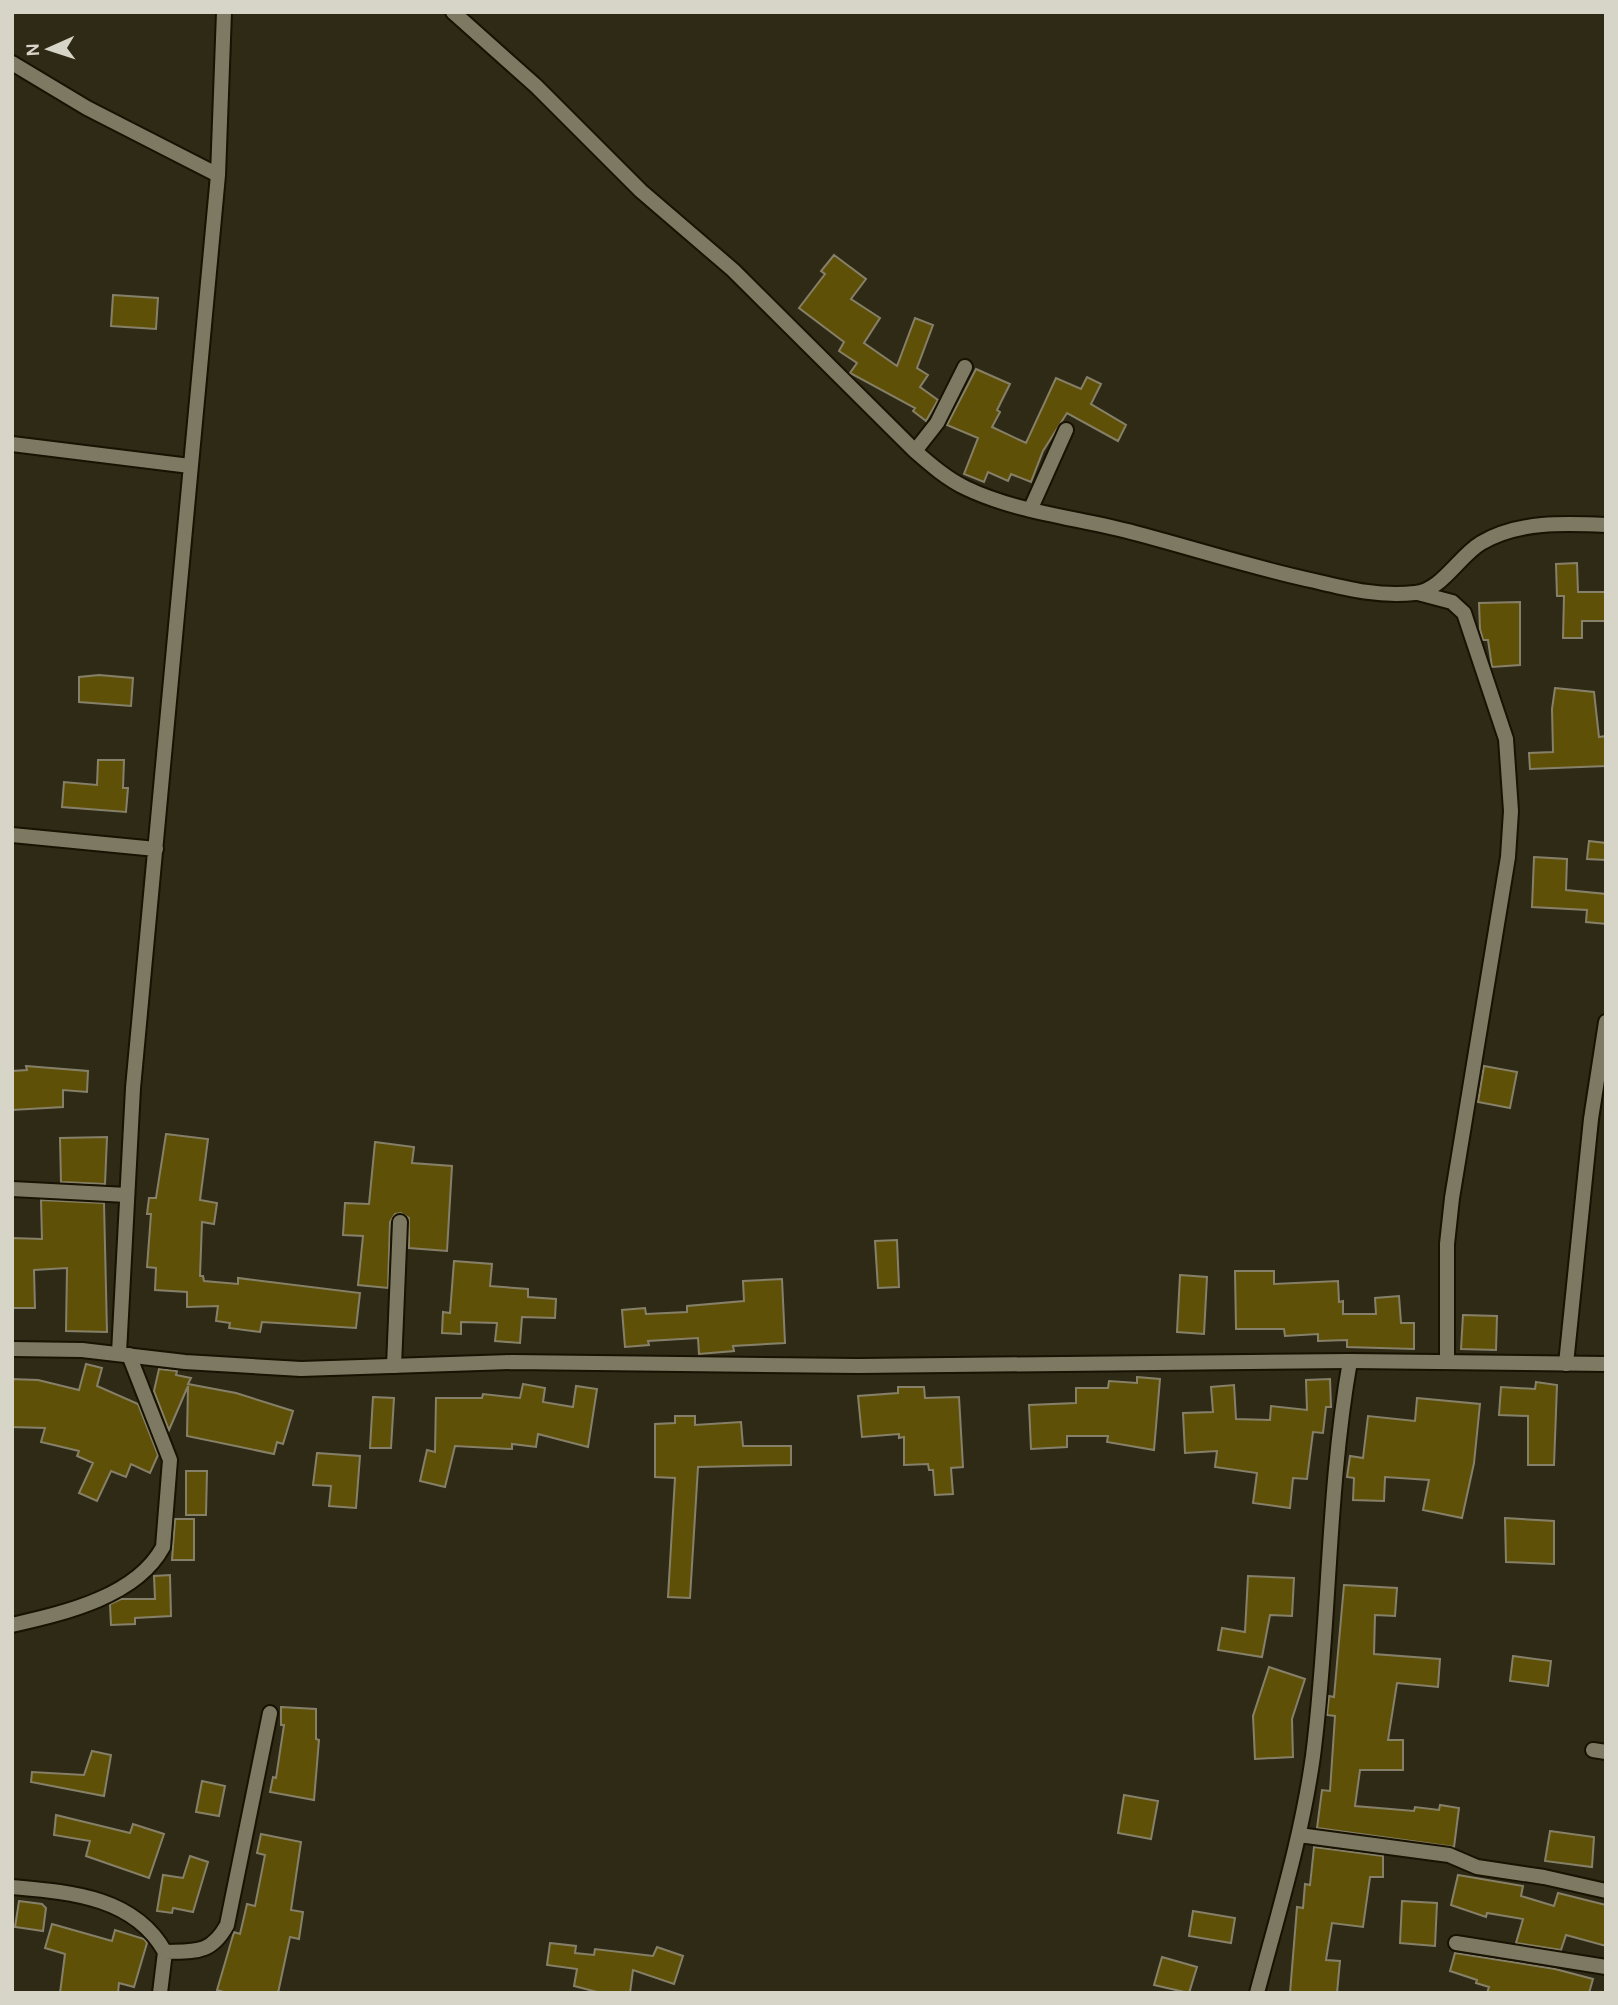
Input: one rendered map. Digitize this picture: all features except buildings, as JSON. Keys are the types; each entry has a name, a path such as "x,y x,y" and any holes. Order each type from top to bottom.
{"street":[{"path":"12,1625 89,1603 130,1583 156,1560 163,1548 170,1460 124,1354 127,1195 133,1088 218,175 224,12"},
{"path":"453,12 536,86 641,191 733,270 915,451 934,468 966,488 1260,569 1366,593 1418,593 1451,601 1464,613 1506,739 1510,775 1508,857 1447,1244 1447,1362"},
{"path":"12,63 99,114 218,175"},
{"path":"915,451 937,423 965,367"},
{"path":"1031,508 1066,430"},
{"path":"12,444 190,466"},
{"path":"1418,593 1431,586 1481,543 1503,533 1540,525 1606,526"},
{"path":"12,835 156,849"},
{"path":"1566,1364 1591,1119 1606,1022"},
{"path":"12,1189 127,1195"},
{"path":"394,1366 400,1222"},
{"path":"12,1349 124,1354 268,1368 512,1362 858,1366 1350,1361 1606,1364"},
{"path":"1257,1993 1299,1835 1317,1720 1331,1505 1340,1416 1350,1361"},
{"path":"165,1952 207,1948 218,1940 227,1925 270,1713"},
{"path":"1299,1835 1449,1855 1477,1867 1544,1877 1606,1891"},
{"path":"12,1886 95,1898 123,1910 140,1923 165,1952 160,1993"},
{"path":"1456,1943 1606,1967"}]}
